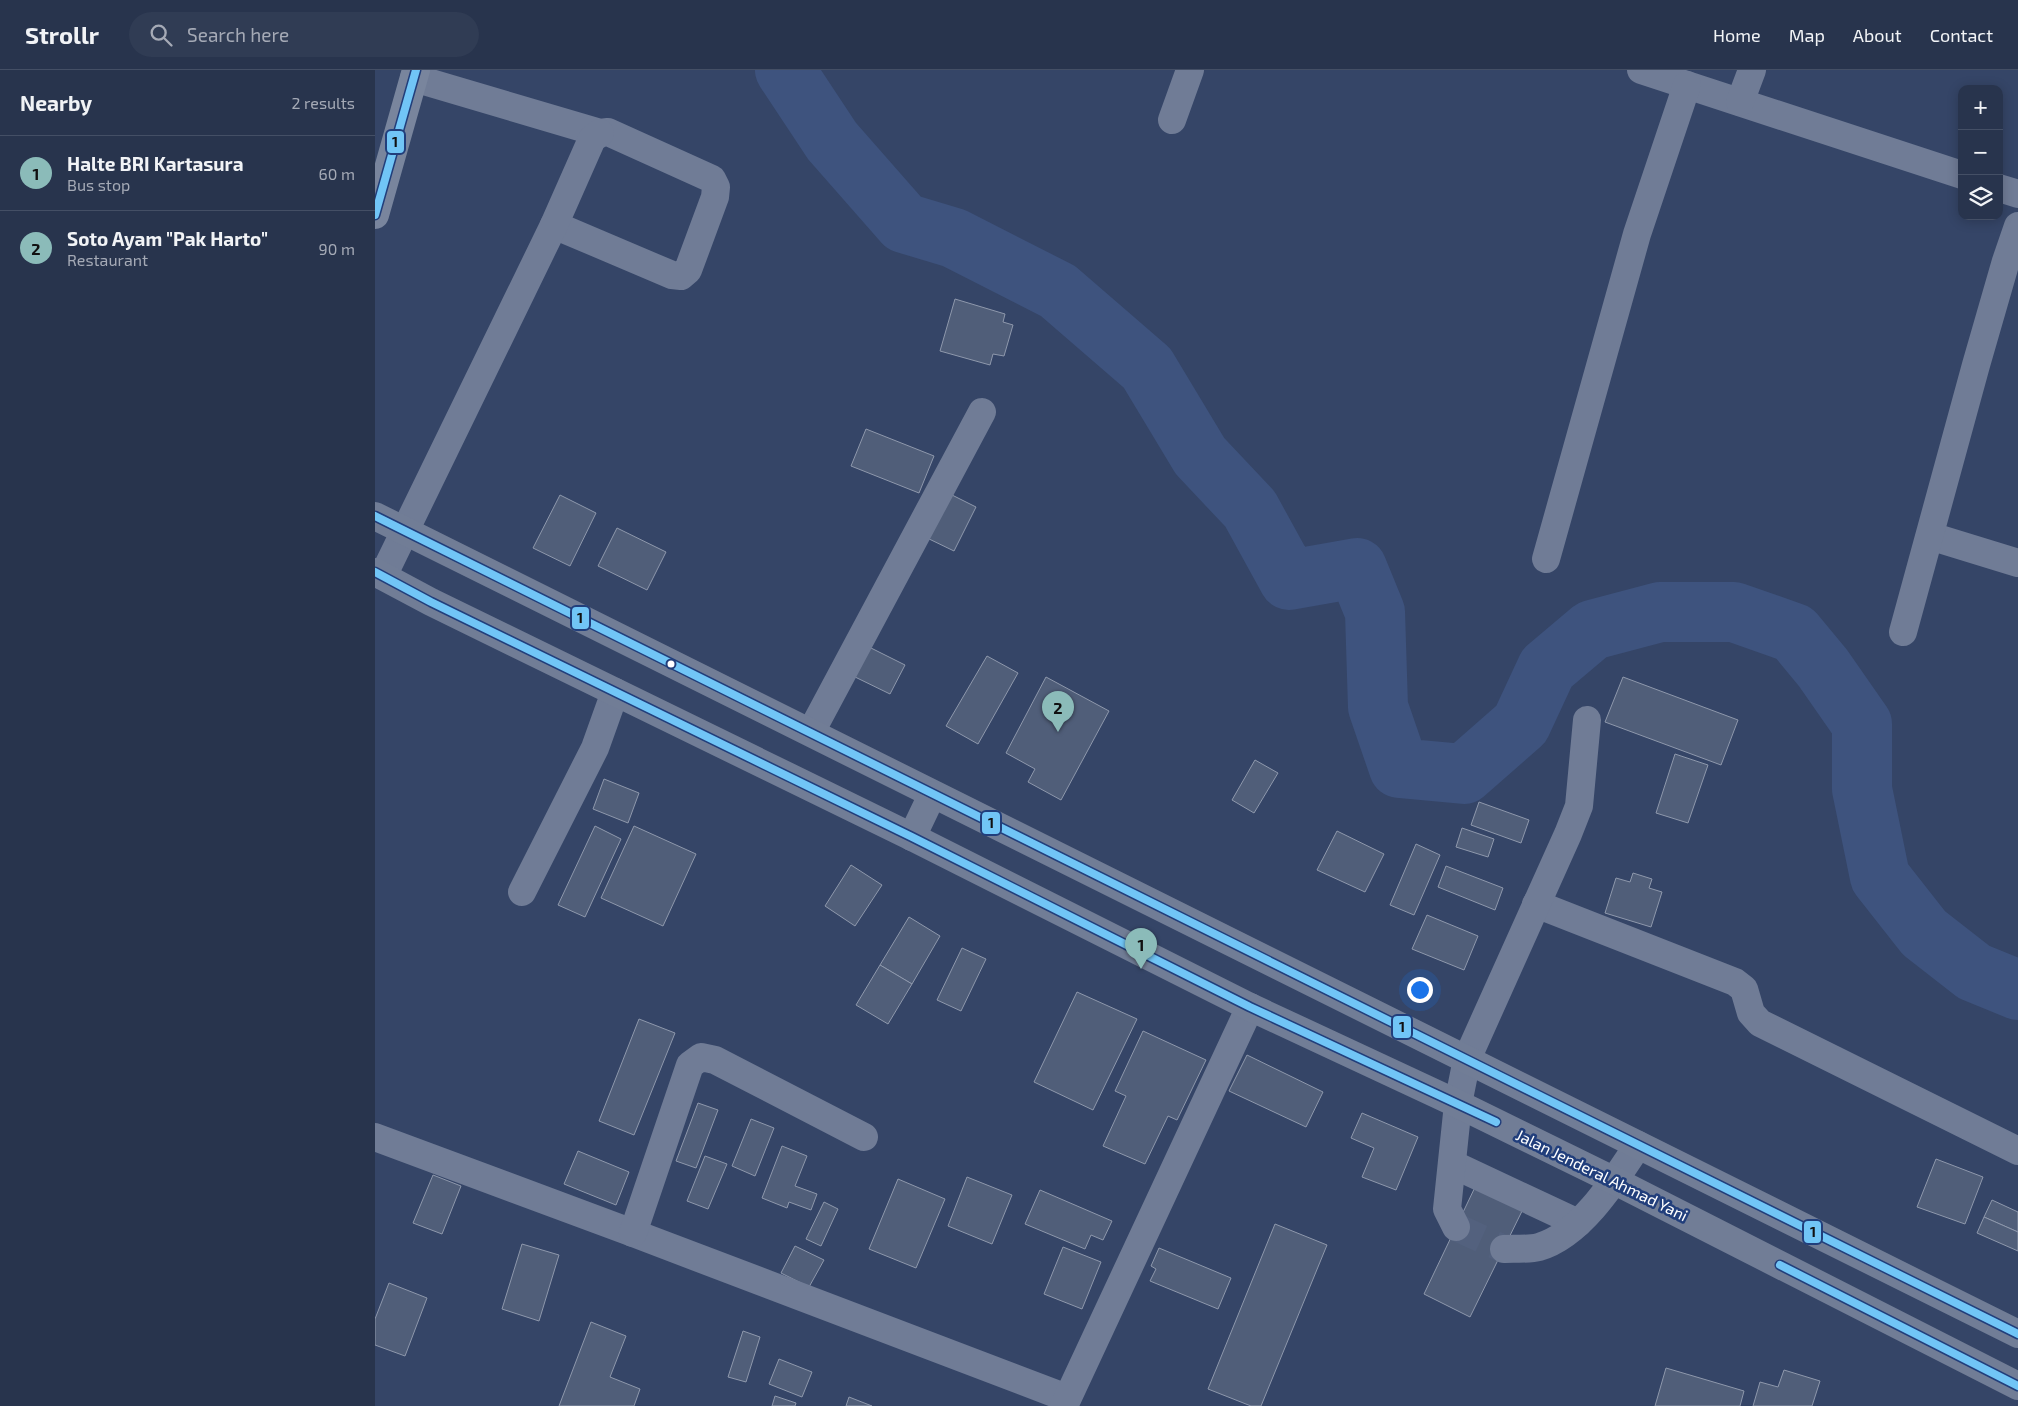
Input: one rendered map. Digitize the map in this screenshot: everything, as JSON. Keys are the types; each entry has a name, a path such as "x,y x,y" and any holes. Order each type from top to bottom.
{"highway":[{"path":"375,516 2018,1334"},
{"name":"Jalan Jenderal Ahmad Yani","path":"379,574 438,606 912,837 1251,1007 1615,1180 2018,1386"},
{"path":"912,837 933,795"}],"main road":[{"path":"375,215 415,74"}],"street":[{"path":"1173,120 1190,70"},
{"path":"1641,70 1958,174"},
{"path":"1740,102 1752,70"},
{"path":"415,74 599,133 608,132 712,178 716,187 715,197 688,270 681,276 672,275 554,225"},
{"path":"1546,559 1637,234 1687,85"},
{"path":"379,574 405,530 554,225 592,139 599,133"},
{"path":"2003,189 2018,194"},
{"path":"1903,632 1976,365 2006,260 2018,226"},
{"path":"811,732 982,412"},
{"path":"1930,536 2018,563"},
{"path":"521,892 595,748 615,692"},
{"path":"1456,1227 1447,1209 1458,1104 1467,1059 1569,834 1579,806 1587,720"},
{"path":"1536,904 1735,982 1744,989 1751,1013 1760,1023 2018,1151"},
{"path":"375,1137 633,1233 1066,1402 1251,1007"},
{"path":"633,1233 690,1065 701,1058 715,1060 864,1137"},
{"path":"1504,1249 1539,1247 1567,1233 1615,1180 1638,1145"},
{"path":"1452,1164 1578,1223"}],"building":[{"path":"955,299 1005,314 1003,322 1013,325 1004,356 993,354 990,365 940,351"},
{"path":"866,429 934,456 919,493 851,466"},
{"path":"946,492 976,507 954,551 925,537"},
{"path":"560,495 596,513 570,566 533,548"},
{"path":"617,528 666,552 647,590 598,566"},
{"path":"867,646 905,665 890,694 853,676"},
{"path":"987,656 1018,673 978,744 946,726"},
{"path":"1046,677 1109,711 1061,800 1028,782 1035,769 1006,753"},
{"path":"1623,677 1738,720 1721,765 1605,722"},
{"path":"1675,754 1708,765 1688,823 1656,813"},
{"path":"1255,760 1278,773 1254,813 1232,800"},
{"path":"604,779 639,793 628,823 593,809"},
{"path":"1479,802 1529,820 1521,843 1471,825"},
{"path":"595,826 621,839 585,917 558,905"},
{"path":"634,826 696,854 663,926 601,898"},
{"path":"1462,828 1494,839 1488,857 1456,847"},
{"path":"1337,831 1384,854 1365,892 1317,870"},
{"path":"1416,844 1440,855 1414,915 1390,905"},
{"path":"851,865 882,885 855,926 825,906"},
{"path":"1446,866 1503,888 1495,910 1438,887"},
{"path":"1633,873 1652,879 1649,888 1662,892 1651,927 1605,913 1616,878 1630,882"},
{"path":"1427,915 1478,936 1464,970 1412,949"},
{"path":"909,917 940,936 912,984 880,965"},
{"path":"962,948 986,959 961,1011 937,1000"},
{"path":"880,965 912,984 888,1024 856,1005"},
{"path":"1077,992 1137,1019 1093,1110 1034,1082"},
{"path":"639,1019 675,1033 634,1135 599,1121"},
{"path":"1143,1031 1206,1060 1177,1120 1168,1116 1145,1164 1103,1146 1126,1096 1115,1091"},
{"path":"1247,1055 1323,1092 1306,1127 1229,1091"},
{"path":"698,1103 718,1110 696,1168 676,1161"},
{"path":"1362,1113 1418,1137 1396,1190 1362,1177 1374,1148 1351,1138"},
{"path":"751,1119 774,1128 755,1176 732,1166"},
{"path":"782,1146 807,1156 795,1186 817,1194 811,1210 789,1202 787,1208 762,1198"},
{"path":"578,1151 629,1172 616,1205 564,1184"},
{"path":"705,1156 727,1164 708,1209 687,1201"},
{"path":"1936,1159 1983,1177 1965,1224 1917,1207"},
{"path":"433,1175 461,1186 442,1234 413,1223"},
{"path":"967,1177 1012,1195 992,1244 948,1226"},
{"path":"898,1179 945,1199 916,1268 869,1249"},
{"path":"1477,1183 1525,1205 1470,1317 1424,1294"},
{"path":"1040,1190 1112,1221 1103,1240 1091,1235 1085,1249 1025,1224"},
{"path":"1992,1200 2018,1212 2018,1232 1984,1217"},
{"path":"824,1202 838,1209 821,1246 806,1239"},
{"path":"1984,1217 2018,1232 2018,1251 1977,1233"},
{"path":"1275,1224 1327,1245 1261,1406 1251,1406 1208,1389"},
{"path":"522,1244 559,1255 539,1321 502,1309"},
{"path":"795,1246 824,1260 809,1287 781,1273"},
{"path":"1063,1247 1101,1262 1082,1309 1044,1294"},
{"path":"1159,1248 1231,1278 1218,1309 1150,1281 1156,1269 1151,1266"},
{"path":"389,1283 427,1298 405,1356 375,1345 375,1319"},
{"path":"591,1322 626,1336 610,1377 640,1389 634,1406 559,1406"},
{"path":"743,1331 760,1337 746,1382 728,1377"},
{"path":"779,1359 812,1372 802,1397 769,1384"},
{"path":"1666,1368 1744,1391 1740,1406 1655,1406"},
{"path":"1784,1370 1820,1381 1812,1406 1753,1406 1760,1382 1778,1387"},
{"path":"775,1396 796,1403 795,1406 772,1406"},
{"path":"849,1397 872,1406 846,1406"}],"waterway":[{"path":"785,70 832,141 904,223 954,238 1058,291 1147,368 1200,456 1250,509 1289,580 1357,568 1375,612 1378,707 1399,768 1464,774 1521,724 1547,668 1592,630 1660,612 1734,612 1794,633 1823,668 1862,724 1862,789 1880,877 1924,933 1974,972 2018,990"}],"tunnel":[{"path":"1456,1227 1504,1249"}],"transit line":[{"name":"1","path":"375,215 416,70"},
{"name":"1","path":"375,516 2018,1334"},
{"name":"1","path":"375,572 431,602 912,837 1250,1007 1496,1122"},
{"name":"1","path":"1780,1265 2018,1386"}],"place":[{"name":"Soto Ayam \"Pak Harto\"","path":"1058,732"},
{"name":"Halte BRI Kartasura","path":"1141,969"}]}
